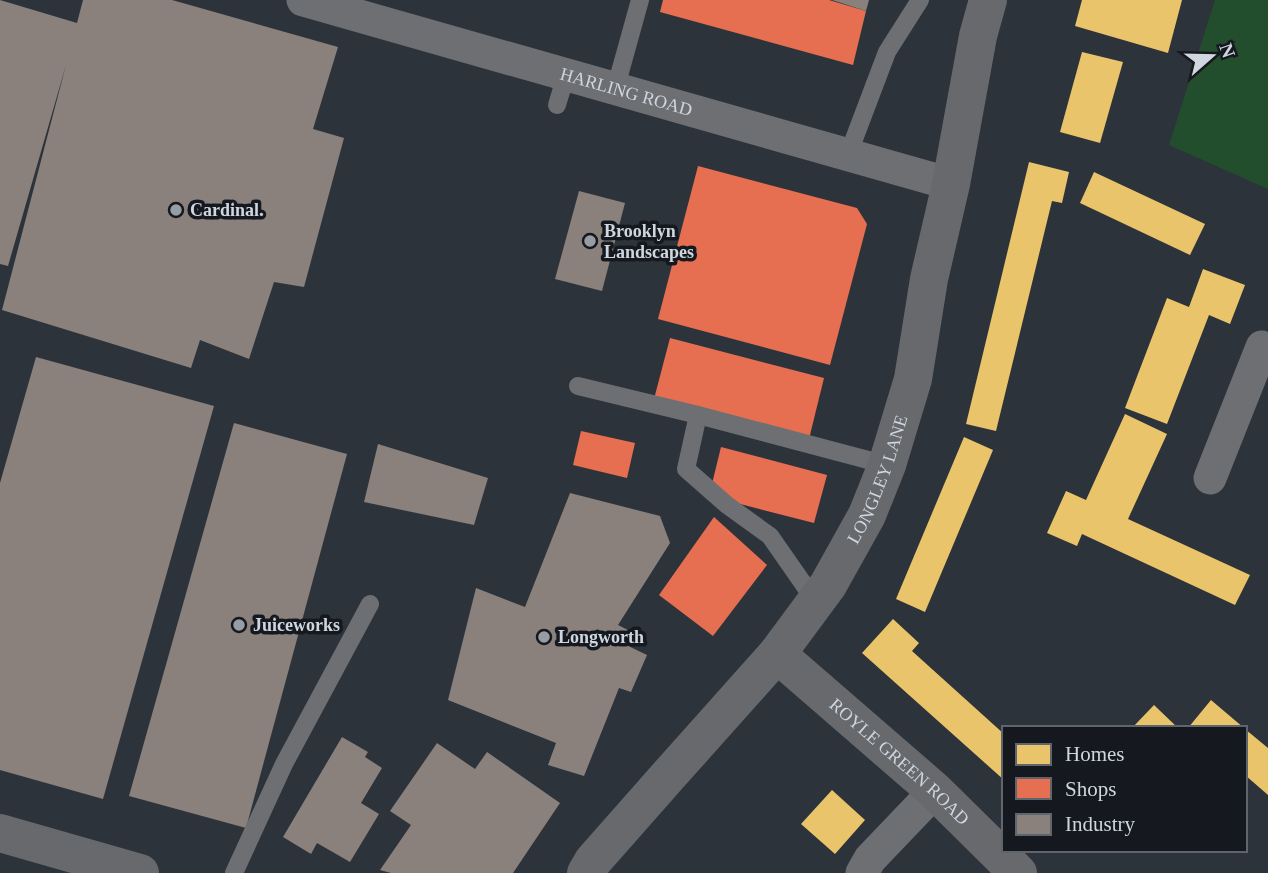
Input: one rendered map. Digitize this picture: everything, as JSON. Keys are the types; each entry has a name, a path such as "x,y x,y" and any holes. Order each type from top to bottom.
{"main road":[{"name":"LONGLEY LANE","path":"586,873 777,654 828,585 867,515 887,465 913,379 929,279 951,184 978,36 988,0"},
{"name":"ROYLE GREEN ROAD","path":"777,654 935,791 1018,873"},
{"path":"0,833 140,873"}],"street":[{"name":"HARLING ROAD","path":"303,0 562,90 615,90 951,184"},
{"path":"1210,478 1262,347 1268,350"},
{"path":"862,873 870,859 935,791"}],"lane":[{"path":"615,90 640,0"},
{"path":"848,155 887,52 920,0"},
{"path":"578,386 887,465"},
{"path":"698,415 686,469 727,505 770,536 816,602"},
{"path":"234,873 284,764 370,604"}],"green space":[{"path":"1215,0 1268,0 1268,189 1169,145"}],"building: Homes":[{"path":"1082,0 1182,0 1168,53 1075,26"},
{"path":"1082,52 1123,62 1100,143 1060,132"},
{"path":"1029,162 1069,172 1062,203 1052,201 996,431 966,424"},
{"path":"1094,172 1205,224 1190,255 1080,203"},
{"path":"1203,269 1245,285 1230,324 1209,315 1167,424 1125,408 1167,298 1189,307"},
{"path":"1125,414 1167,434 1128,519 1250,575 1235,605 1082,534 1077,546 1047,533 1066,491 1086,500"},
{"path":"964,437 993,450 925,612 896,599"},
{"path":"893,619 919,643 912,651 1002,732 1002,778 862,653"},
{"path":"1211,700 1242,726 1190,726"},
{"path":"1154,705 1176,726 1134,726"},
{"path":"1247,731 1268,748 1268,795 1247,777"},
{"path":"832,790 865,820 835,854 801,824"}],"building: Shops":[{"path":"663,0 829,0 866,11 853,65 660,12"},
{"path":"698,166 857,208 867,224 830,365 658,319"},
{"path":"670,338 824,378 809,439 654,399"},
{"path":"581,431 635,443 627,478 573,465"},
{"path":"721,447 827,475 814,523 709,496"},
{"path":"714,517 767,565 713,636 659,595"}],"building: Industry":[{"name":"Cardinal.","path":"0,0 77,23 83,0 172,0 338,47 313,129 344,138 304,287 274,282 249,359 200,340 191,368 2,310 66,65 8,266 0,264"},
{"path":"832,0 869,0 866,11"},
{"name":"Brooklyn Landscapes","path":"579,191 625,203 602,291 555,279"},
{"path":"36,357 214,406 103,799 0,770 0,483"},
{"name":"Juiceworks","path":"234,423 347,454 246,828 129,796"},
{"path":"378,444 488,478 474,525 364,502"},
{"name":"Longworth","path":"570,493 660,516 670,543 618,625 628,630 622,643 647,655 631,692 619,688 584,776 548,765 556,743 448,700 476,588 525,607"},
{"path":"342,737 368,752 365,757 382,768 361,803 379,814 350,862 317,843 311,854 283,837"},
{"path":"437,743 475,769 487,752 560,803 513,873 391,873 380,870 411,825 390,811"}],"place":[{"name":"Cardinal.","path":"176,210"},
{"name":"Brooklyn Landscapes","path":"590,241"},
{"name":"Juiceworks","path":"239,625"},
{"name":"Longworth","path":"544,637"}]}
